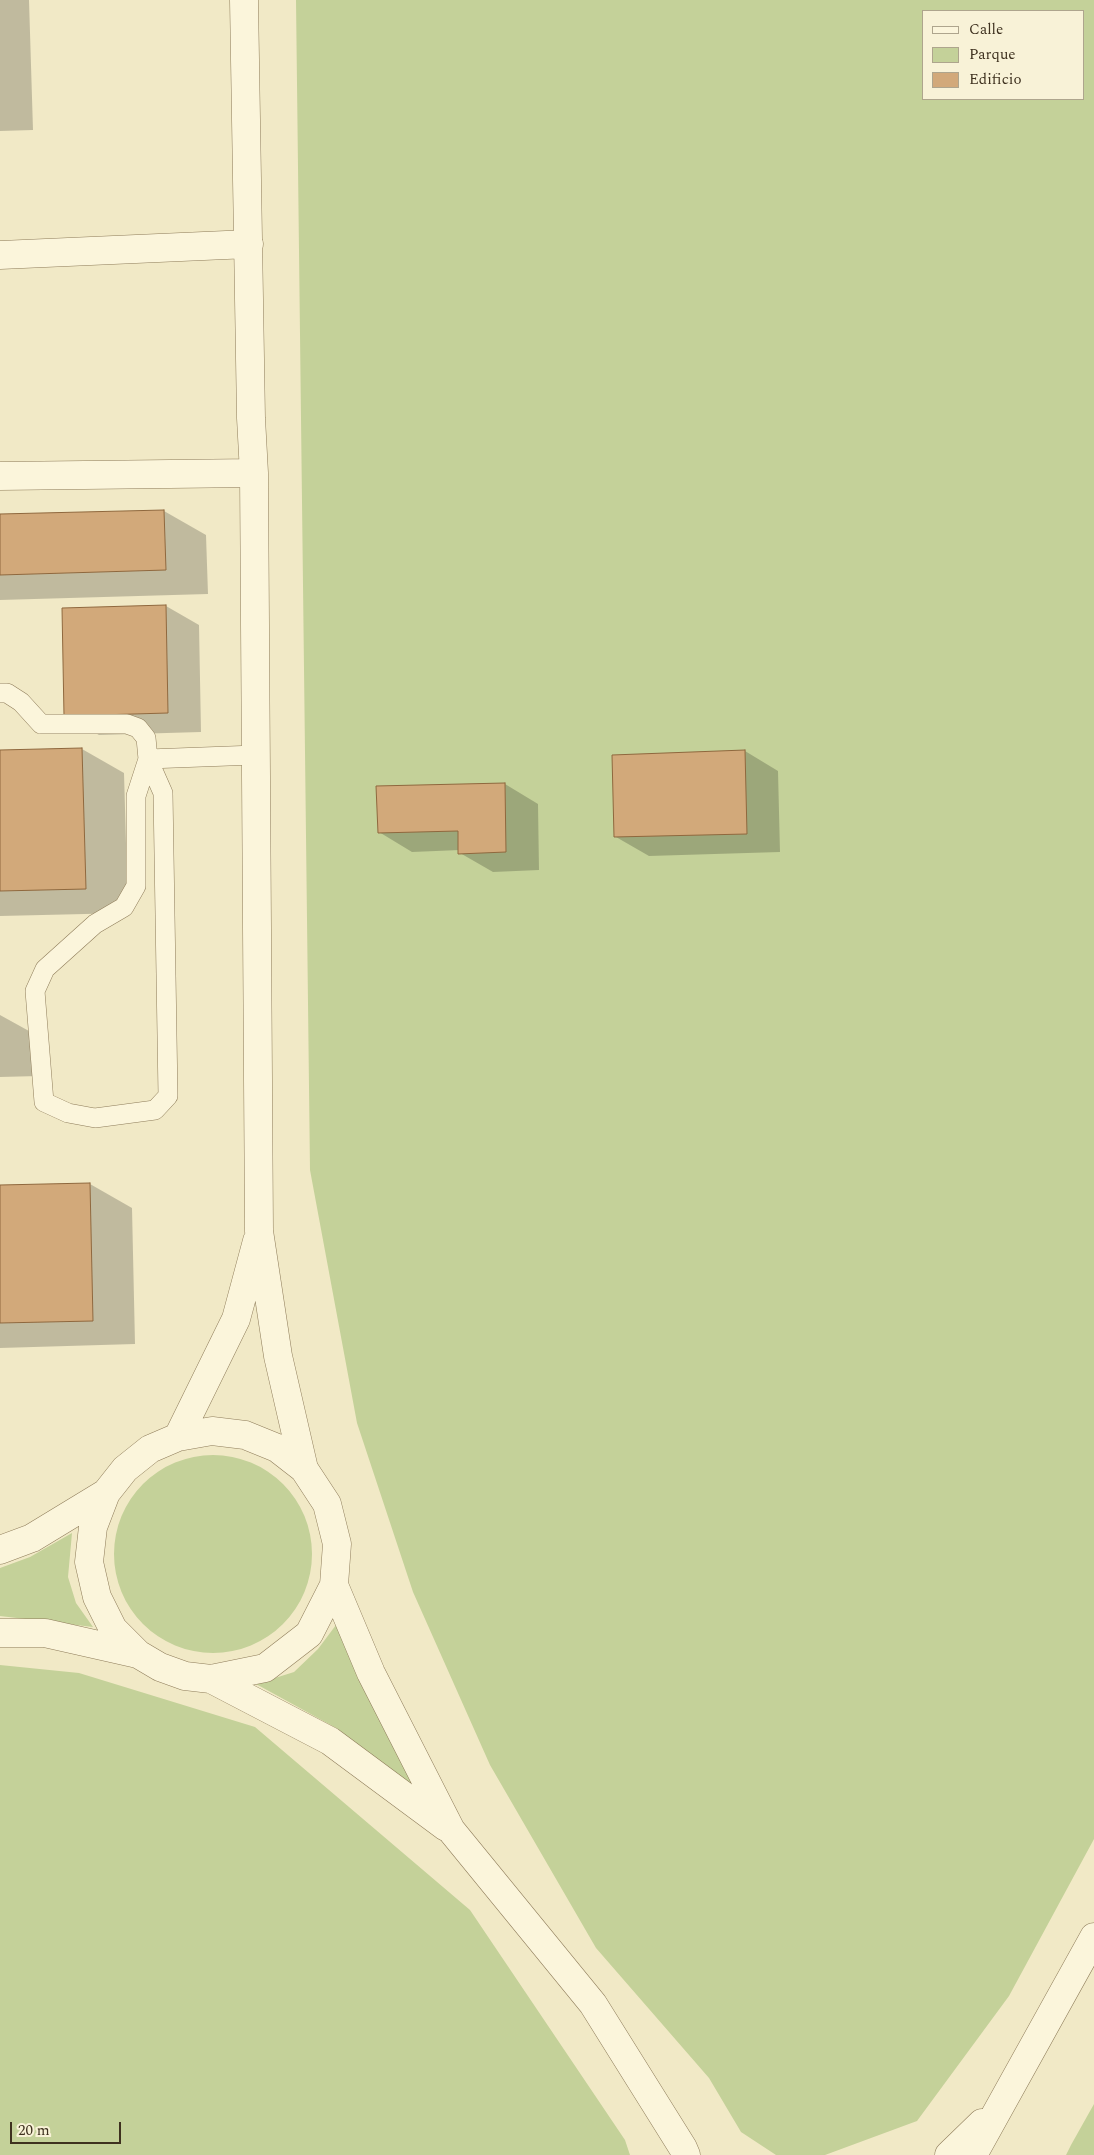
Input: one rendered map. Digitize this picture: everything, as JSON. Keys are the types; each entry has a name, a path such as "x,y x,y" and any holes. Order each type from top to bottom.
{"street":[{"path":"244,0 251,418 254,473 259,1231 278,1356 304,1469"},
{"path":"0,255 249,244"},
{"path":"0,476 254,473"},
{"path":"178,1437 236,1319 259,1231"},
{"path":"212,1431 245,1436 277,1448 304,1469 327,1504 337,1544 334,1585 309,1634 265,1668 211,1679 185,1676 160,1668 138,1654 113,1629 97,1597 89,1562 93,1527 106,1493 125,1469 150,1449 178,1437 212,1431"},
{"path":"0,1550 32,1538 106,1493"},
{"path":"334,1585 371,1673 451,1830 593,2004 687,2153"},
{"path":"0,1633 45,1633 138,1654"},
{"path":"211,1679 330,1741 451,1830"},
{"path":"974,2155 1094,1937"},
{"path":"950,2155 1004,2101"}],"lane":[{"path":"0,693 7,693 21,702 41,724 127,724 138,728 146,738 148,759 163,794 168,1096 155,1110 95,1118 68,1113 44,1102 35,992 45,969 95,924 124,907 136,886 136,796 148,759"},
{"path":"148,759 256,755"}],"green space":[{"path":"296,0 1094,0 1094,1839 1009,1996 917,2121 825,2155 776,2155 741,2132 709,2078 596,1948 490,1765 413,1592 357,1423 310,1170"},
{"path":"213,1455 232,1457 251,1463 268,1472 283,1484 295,1499 304,1516 310,1535 312,1554 310,1573 304,1592 295,1609 283,1624 268,1636 251,1645 232,1651 213,1653 194,1651 175,1645 158,1636 143,1624 131,1609 122,1592 116,1573 114,1554 116,1535 122,1516 131,1499 143,1484 158,1472 175,1463 194,1457"},
{"path":"72,1533 68,1577 76,1603 93,1627 0,1616 0,1568 30,1557"},
{"path":"339,1621 427,1804 338,1729 256,1684 294,1672 318,1649"},
{"path":"0,1665 79,1673 255,1727 470,1910 625,2140 630,2155 0,2155"},
{"path":"1094,2104 1094,2155 1066,2155 1071,2145"}],"building":[{"path":"164,510 166,570 0,575 0,514"},
{"path":"166,605 168,713 64,716 62,608"},
{"path":"82,748 86,889 0,891 0,750"},
{"path":"745,750 747,834 614,837 612,755"},
{"path":"505,783 506,852 458,854 458,831 378,833 376,786"},
{"path":"90,1183 93,1321 0,1323 0,1185"}]}
